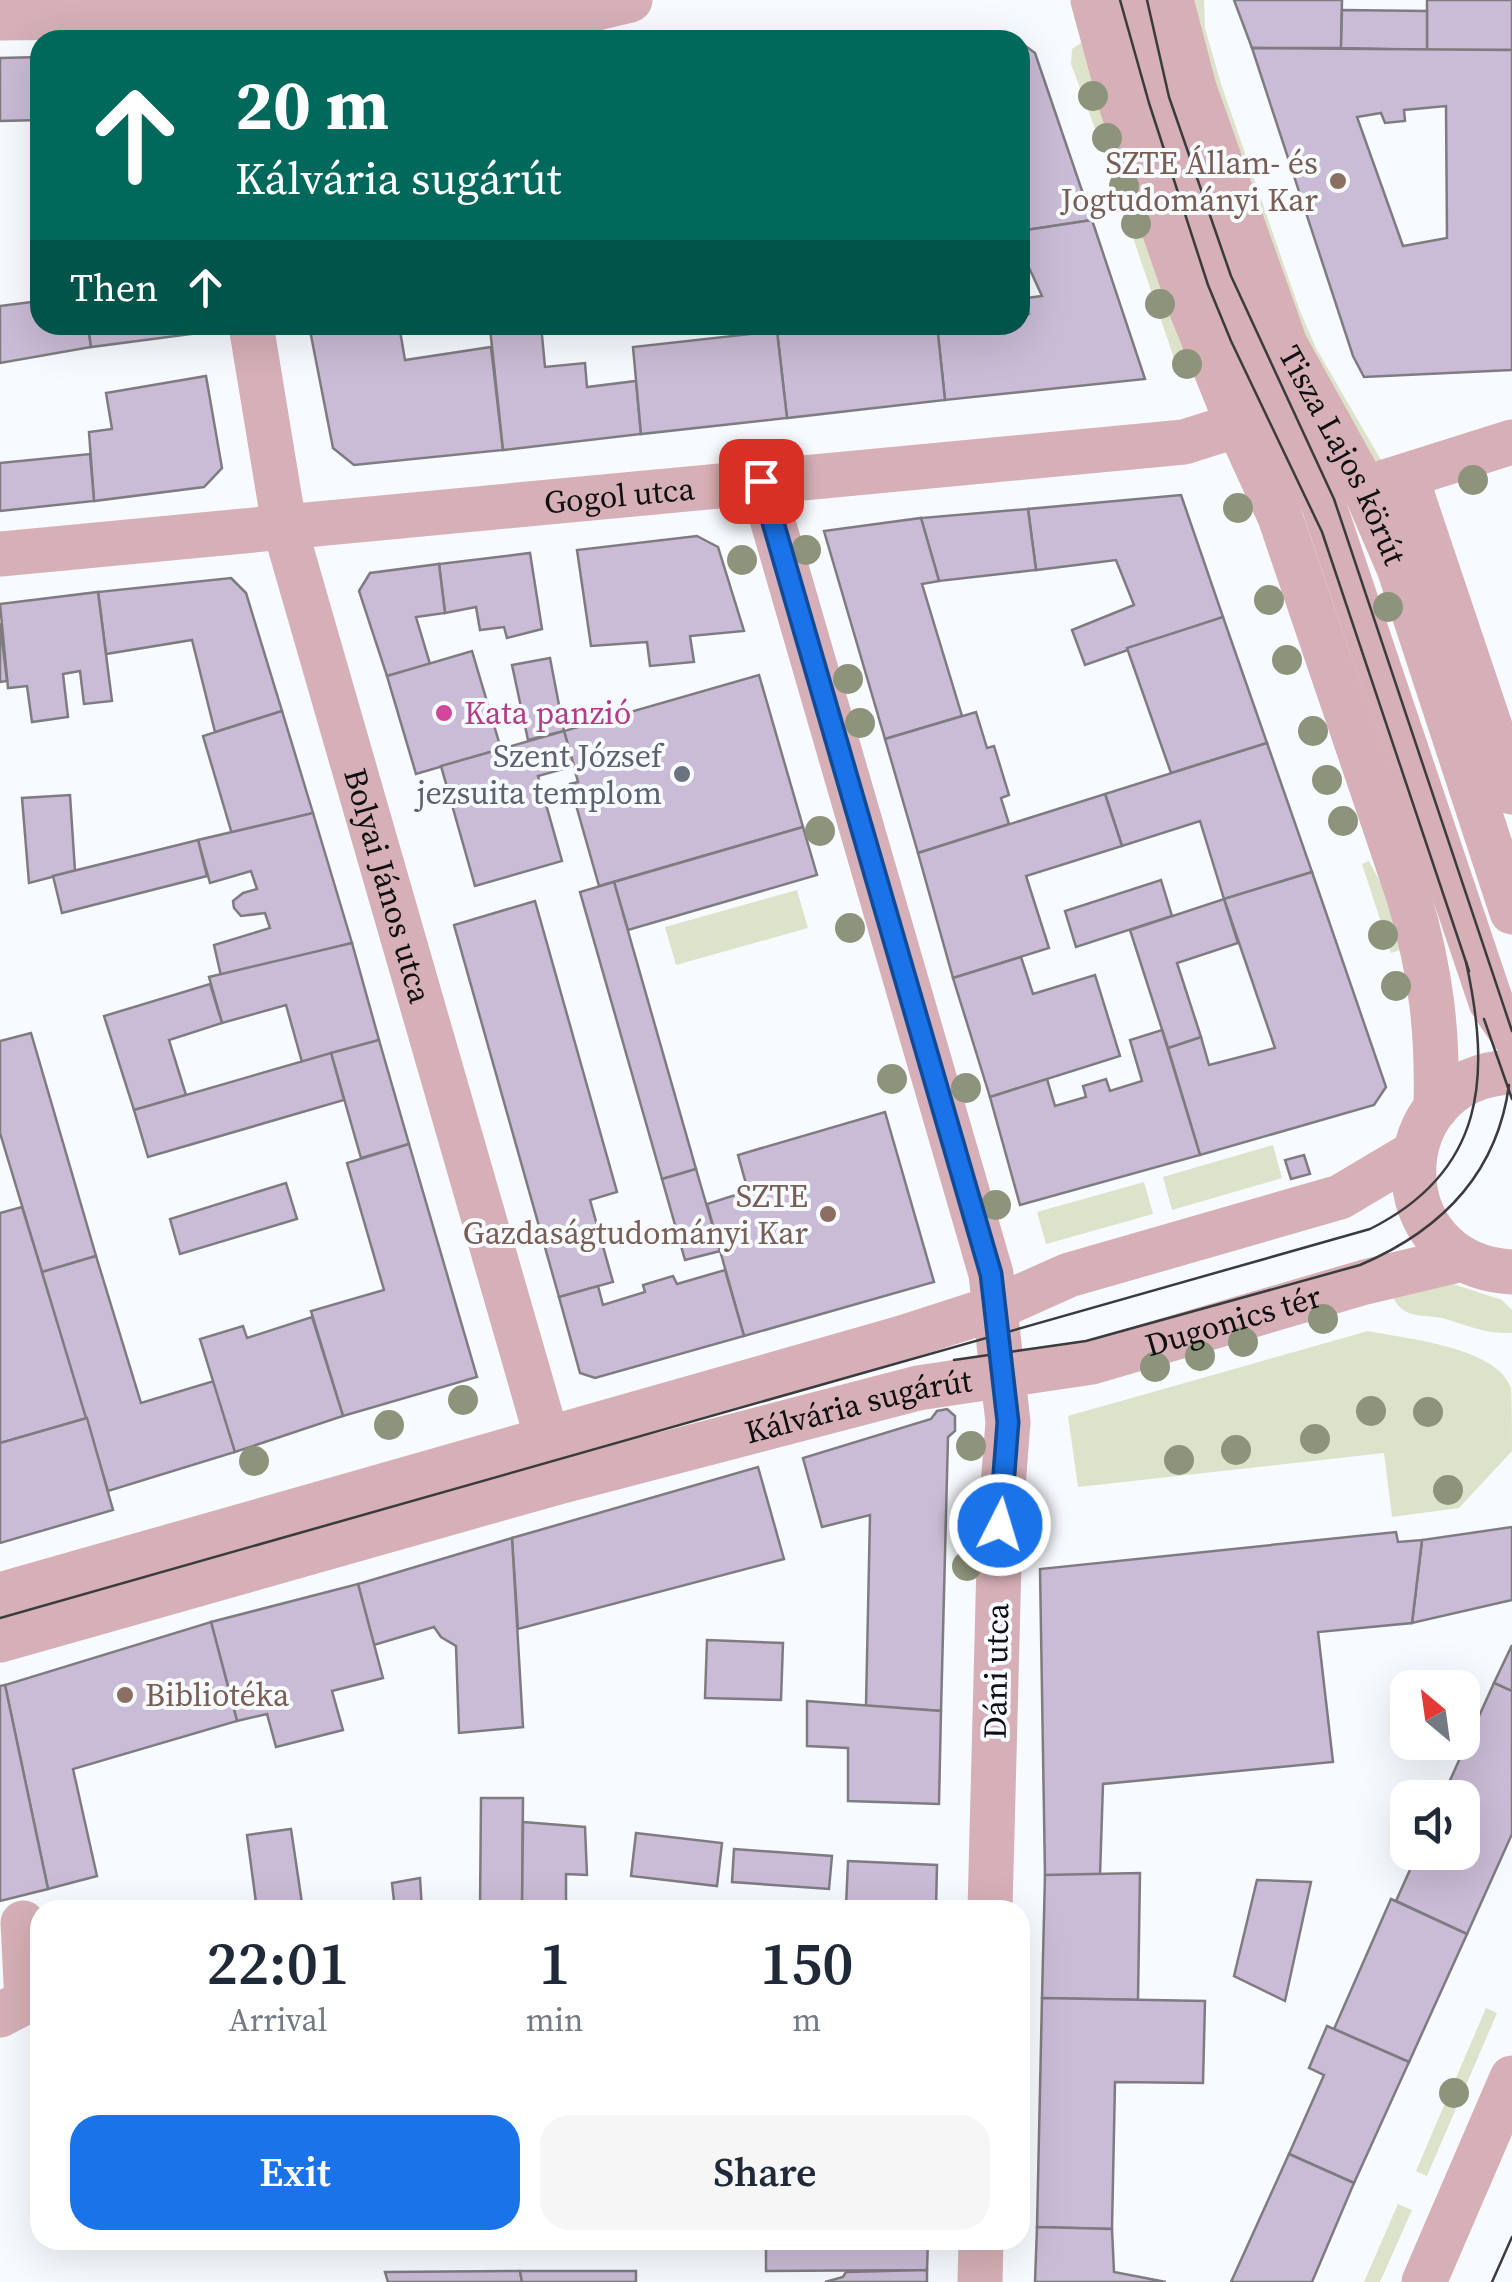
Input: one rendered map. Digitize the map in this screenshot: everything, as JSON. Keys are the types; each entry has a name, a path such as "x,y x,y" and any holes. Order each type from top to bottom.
{"street":[{"path":"0,18 584,11 630,0"},
{"name":"Tisza Lajos körút","path":"1093,0 1122,107 1172,253 1238,425 1280,517 1409,897 1427,960 1436,1020 1436,1108"},
{"name":"Tisza Lajos körút","path":"1131,0 1159,100 1219,280 1323,503 1490,1002 1512,1033"},
{"name":"Tisza Lajos körút","path":"1171,0 1194,88 1285,344 1365,489 1399,568 1512,912"},
{"name":"Tisza Lajos körút","path":"1219,280 1231,341 1238,425"},
{"name":"Bolyai János utca","path":"253,335 284,525 547,1438"},
{"name":"Gogol utca","path":"0,554 1184,442 1238,425"},
{"path":"1512,442 1394,480 1512,792"},
{"path":"761,481 991,1274 995,1308 1069,1276 1340,1197 1414,1153"},
{"path":"1495,1272 1438,1240 1421,1214 1413,1184 1414,1153 1422,1130 1453,1091 1474,1080 1512,1072"},
{"name":"Dugonics tér","path":"1004,1373 1092,1362 1365,1282 1495,1272"},
{"name":"Kálvária sugárút","path":"0,1594 902,1338 995,1308 1004,1373 918,1388 558,1482 0,1640"},
{"name":"Dáni utca","path":"990,1900 1000,1525 1008,1422 1004,1373"},
{"path":"0,2015 27,2001 22,1923"},
{"path":"1424,2282 1512,2078"},
{"path":"980,2282 981,2250"}],"green space":[{"path":"1187,0 1204,0 1205,28 1221,84 1300,311 1316,348 1381,460 1373,470 1308,361"},
{"path":"1087,39 1200,375 1184,372 1174,358 1071,64 1072,49"},
{"path":"1369,861 1393,906 1407,948 1391,953 1362,864"},
{"path":"797,890 808,928 676,965 665,927"},
{"path":"1273,1145 1282,1178 1172,1210 1163,1177"},
{"path":"1144,1182 1153,1214 1046,1244 1037,1212"},
{"path":"1453,1284 1502,1300 1512,1310 1512,1333 1410,1314 1393,1297"},
{"path":"1368,1331 1470,1354 1502,1374 1511,1388 1512,1451 1459,1508 1392,1517 1384,1453 1078,1487 1068,1416"},
{"path":"1486,2008 1497,2013 1427,2176 1416,2171"},
{"path":"1398,2204 1412,2210 1380,2282 1364,2282"}],"building":[{"path":"1234,0 1342,0 1341,48 1252,48"},
{"path":"1427,0 1512,0 1512,50 1427,50"},
{"path":"1342,10 1427,11 1427,50 1341,48"},
{"name":"SZTE Állam- és Jogtudományi Kar","path":"1252,48 1512,50 1512,370 1364,377 1353,356","holes":["1446,106 1447,238 1403,246 1357,117 1381,113 1385,123 1405,121 1404,110"]},
{"path":"1030,49 1035,53 1092,220 1030,229"},
{"path":"30,57 30,120 0,121 0,58"},
{"path":"1092,220 1145,379 945,400 938,335 1030,335 1030,298 1042,296 1030,270 1030,229"},
{"path":"30,302 30,335 89,335 91,347 0,363 0,306"},
{"path":"89,335 184,335 91,347"},
{"path":"311,335 401,335 405,360 491,347 503,450 354,465 333,448"},
{"path":"491,335 542,335 545,367 585,363 587,387 636,381 641,434 503,450"},
{"path":"741,335 777,335 787,418 641,434 633,347"},
{"path":"777,335 938,335 945,400 787,418"},
{"path":"206,376 222,468 204,487 94,501 89,432 112,429 106,393"},
{"path":"90,454 94,501 0,511 0,463"},
{"path":"1181,495 1223,617 1085,665 1072,630 1134,605 1116,560 1036,570 1028,509"},
{"path":"1028,509 1036,570 939,581 921,518"},
{"path":"921,518 939,581 922,584 962,716 885,739 824,531"},
{"path":"697,536 718,547 744,631 690,636 694,662 650,666 647,642 591,646 577,550"},
{"path":"530,553 542,629 507,638 504,627 480,630 476,607 445,613 439,564"},
{"path":"439,564 445,613 416,617 430,664 387,676 359,591 370,573"},
{"path":"231,578 246,593 282,711 215,732 192,640 106,654 98,592"},
{"path":"98,592 112,701 84,704 80,671 63,674 68,717 32,722 27,686 8,688 0,604"},
{"path":"1223,617 1267,743 1171,773 1127,648"},
{"path":"0,623 7,681 0,682"},
{"name":"Kata panzió","path":"472,651 501,749 416,774 387,676"},
{"path":"550,658 564,731 528,740 512,665"},
{"name":"Szent József jezsuita templom","path":"759,675 803,827 599,886 570,784 578,782 564,731"},
{"path":"282,711 313,813 232,834 203,736"},
{"path":"976,712 987,748 994,746 1009,795 1001,798 1009,824 918,853 885,739"},
{"path":"564,731 574,766 538,776 562,861 475,886 441,766"},
{"path":"1267,743 1312,872 1224,899 1200,821 1122,846 1105,794"},
{"path":"1105,794 1122,846 1026,876 1049,948 953,978 918,853"},
{"path":"70,795 75,871 29,883 22,798"},
{"path":"313,813 352,943 221,976 214,945 270,928 265,913 241,916 234,908 233,901 257,889 251,871 210,883 198,840"},
{"path":"803,827 817,875 628,930 614,882"},
{"path":"198,840 207,876 62,913 53,876"},
{"path":"1312,872 1386,1087 1374,1105 1200,1155 1168,1048 1201,1037 1209,1065 1275,1048 1224,899"},
{"path":"1161,880 1172,916 1076,947 1065,911"},
{"path":"614,882 696,1169 662,1179 580,892"},
{"path":"1224,899 1238,943 1177,963 1201,1037 1168,1048 1130,930"},
{"path":"535,901 617,1192 590,1200 613,1282 559,1297 454,925"},
{"path":"352,943 379,1040 302,1062 286,1005 222,1023 209,977"},
{"path":"1021,957 1033,994 1095,975 1120,1056 990,1097 953,978"},
{"path":"210,984 222,1023 169,1040 186,1095 134,1110 104,1016"},
{"path":"1162,1030 1200,1155 1020,1205 990,1097 1047,1079 1055,1106 1086,1097 1083,1086 1106,1079 1110,1091 1142,1081 1130,1040"},
{"path":"31,1033 96,1256 42,1272 0,1133 0,1041"},
{"path":"379,1040 409,1144 361,1158 331,1053"},
{"path":"331,1053 344,1100 148,1157 134,1110"},
{"path":"885,1112 934,1282 744,1336 707,1204 748,1191 738,1155"},
{"path":"409,1144 477,1377 343,1416 311,1311 384,1290 347,1163"},
{"path":"1304,1155 1310,1174 1291,1179 1285,1160"},
{"path":"696,1169 720,1251 685,1260 662,1179"},
{"path":"286,1183 297,1219 180,1254 170,1219"},
{"path":"22,1207 87,1418 0,1443 0,1213"},
{"path":"96,1256 141,1403 214,1381 235,1452 108,1491 42,1272"},
{"path":"725,1270 744,1336 595,1378 580,1373 559,1297 598,1286 603,1305 645,1292 643,1285 673,1276 677,1284"},
{"path":"312,1317 343,1416 235,1452 200,1339 243,1326 247,1338"},
{"path":"947,1409 955,1416 955,1431 948,1437 941,1711 866,1706 870,1515 822,1527 803,1458 931,1419 937,1411"},
{"path":"87,1418 113,1510 0,1543 0,1443"},
{"path":"758,1467 784,1559 518,1629 512,1538"},
{"path":"1512,1527 1512,1600 1412,1623 1422,1540"},
{"path":"1396,1532 1398,1542 1422,1540 1412,1623 1318,1632 1333,1762 1103,1784 1100,1876 1045,1875 1040,1569"},
{"path":"512,1538 523,1727 459,1733 456,1646 434,1627 374,1645 358,1584"},
{"path":"358,1584 383,1678 332,1691 343,1730 276,1747 267,1714 237,1721 211,1622"},
{"path":"211,1622 237,1721 73,1769 97,1876 48,1889 5,1685"},
{"path":"707,1640 783,1643 781,1700 705,1698"},
{"path":"1512,1645 1512,1691 1494,1683"},
{"path":"1494,1683 1512,1691 1512,1834 1467,1934 1396,1901 1410,1870 1480,1870 1480,1780 1450,1780 1459,1760 1480,1760 1480,1714"},
{"path":"5,1685 48,1889 0,1901 0,1686"},
{"path":"807,1701 941,1711 939,1804 848,1801 848,1748 807,1746"},
{"path":"481,1798 523,1798 522,1900 480,1900"},
{"path":"523,1822 585,1827 587,1875 566,1874 566,1900 522,1900"},
{"path":"291,1829 302,1900 256,1900 247,1835"},
{"path":"636,1833 722,1843 717,1886 631,1876"},
{"path":"734,1849 832,1856 829,1889 732,1882"},
{"path":"848,1861 937,1865 936,1900 846,1900"},
{"path":"1140,1873 1138,2000 1042,1998 1045,1875"},
{"path":"420,1878 421,1900 394,1900 392,1883"},
{"path":"1257,1880 1311,1882 1285,2001 1234,1976"},
{"path":"1391,1899 1467,1934 1409,2062 1334,2029"},
{"path":"1042,1998 1205,2001 1203,2083 1115,2082 1112,2229 1037,2227"},
{"path":"1327,2026 1409,2062 1354,2183 1289,2154 1324,2075 1309,2068"},
{"path":"1289,2154 1354,2183 1312,2282 1231,2282"},
{"path":"1037,2227 1112,2229 1114,2272 1166,2282 1035,2282"},
{"path":"766,2250 928,2250 927,2270 766,2271"},
{"path":"927,2270 927,2282 825,2282 843,2277 846,2272"},
{"path":"520,2271 522,2282 388,2282 385,2272"},
{"path":"520,2271 636,2271 636,2282 522,2282"}],"tram line":[{"path":"1120,0 1208,285 1322,532 1469,971"},
{"path":"1147,0 1169,97 1231,276 1334,499 1512,1031"},
{"path":"0,1618 1370,1229 1408,1206 1437,1179 1458,1149 1471,1116 1478,1044 1466,962"},
{"path":"1484,1019 1512,1099"},
{"path":"954,1360 1086,1341 1360,1265 1389,1251 1439,1217 1478,1172 1492,1146 1509,1085"},
{"path":"1492,2282 1512,2237"}],"place":[{"name":"SZTE Állam- és Jogtudományi Kar","path":"1338,181"},
{"name":"Kata panzió","path":"444,713"},
{"name":"Szent József jezsuita templom","path":"682,774"},
{"name":"SZTE Gazdaságtudományi Kar","path":"828,1214"},
{"name":"Bibliotéka","path":"125,1695"}],"route":[{"path":"761,481 991,1274 1008,1422 1000,1525"}]}
